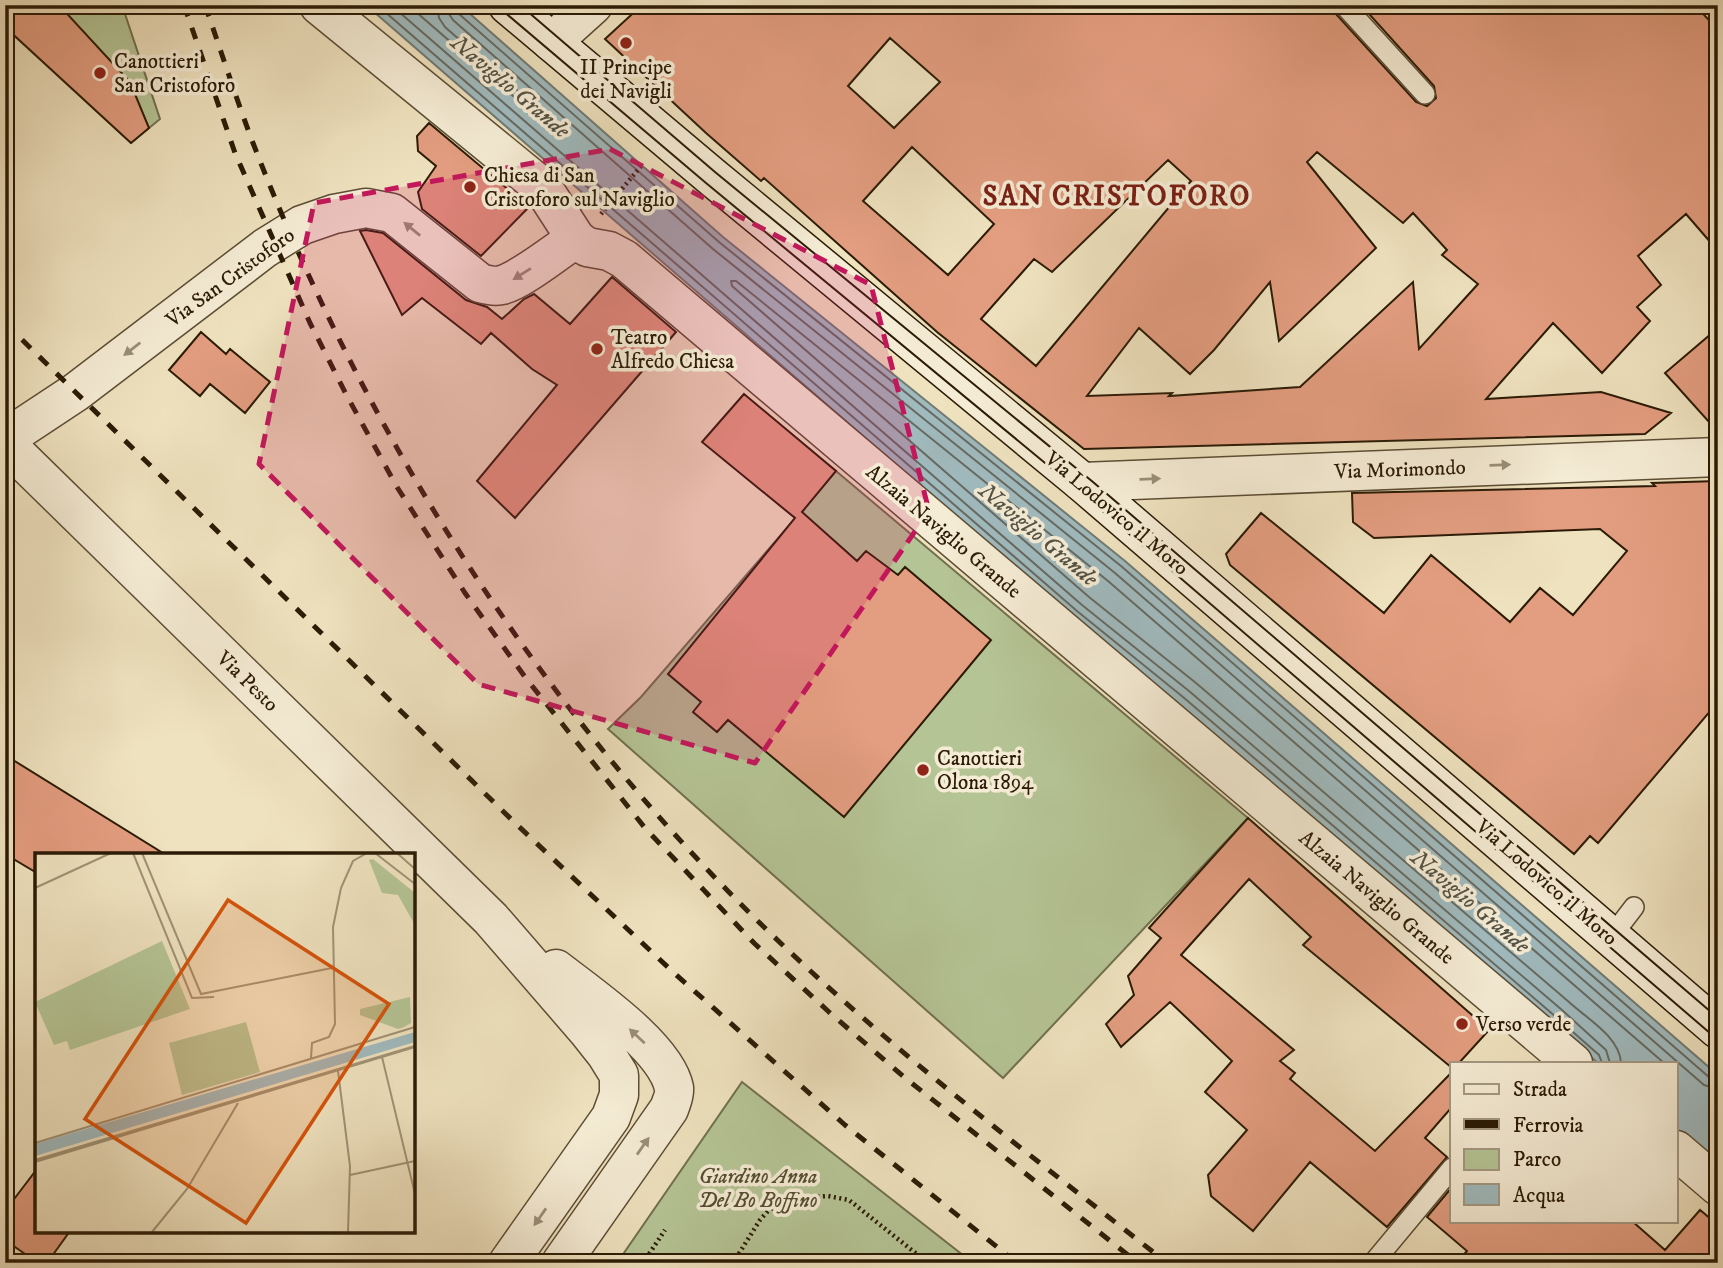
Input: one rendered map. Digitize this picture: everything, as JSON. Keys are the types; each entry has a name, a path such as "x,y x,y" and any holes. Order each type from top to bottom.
{"street":[{"path":"319,5 543,187 587,227"},
{"name":"Via Lodovico il Moro","path":"508,5 1082,482 1718,1028"},
{"path":"552,42 593,5"},
{"name":"Via San Cristoforo","path":"5,441 76,393 265,248 302,225 334,214 366,208 392,213 480,283 490,286 503,285 517,278 587,227"},
{"name":"Alzaia Naviglio Grande","path":"587,227 587,247 609,251 624,259 1555,1058"},
{"name":"Via Pesto","path":"5,441 491,919 606,1054 619,1075 619,1095 611,1117 572,1171"},
{"name":"Via Morimondo","path":"1082,482 1718,457"},
{"name":"Via Pesto","path":"491,919 605,1007 651,1049 666,1067 675,1091 669,1109 607,1198"},
{"path":"1678,1152 1718,1186"},
{"path":"508,1263 572,1171 586,1172 603,1186 607,1198 562,1263"}],"lane":[{"path":"1344,5 1425,94"},
{"path":"1611,937 1634,907"},
{"path":"1373,1263 1450,1170"}],"path":[{"path":"587,227 634,175"},
{"path":"733,1263 768,1211 780,1203 796,1198 828,1196 849,1200 928,1263"},
{"path":"643,1263 665,1230"}],"highlighted area":[{"path":"610,149 871,285 929,511 755,763 478,684 259,464 314,203"}],"green space":[{"name":"Canottieri San Cristoforo","path":"5,5 122,5 160,119 131,143 5,27"},
{"name":"Canottieri Olona 1894","path":"836,471 1248,818 1003,1078 608,729 641,697"},
{"name":"Giardino Anna Del Bo Boffino","path":"742,1082 973,1263 617,1263"}],"water":[{"name":"Naviglio Grande","path":"366,5 460,5 723,237 1125,561 1718,1075 1718,1170 1678,1135 1678,1062 1597,1062 1178,703 1072,617"}],"building":[{"name":"Canottieri San Cristoforo","path":"5,5 59,5 130,82 149,128 131,143 5,27"},
{"path":"642,5 1332,5 1335,13 1416,102 1427,106 1436,98 1434,86 1361,5 1695,5 1718,30 1718,251 1686,214 1638,256 1661,285 1637,307 1650,321 1602,373 1553,323 1486,399 1601,392 1671,413 1645,434 1084,449 937,332 764,178 761,181 706,133 605,39","holes":["890,38 940,82 894,128 848,86","912,147 994,224 948,275 863,201","1317,152 1403,223 1413,213 1447,250 1442,255 1478,284 1419,349 1413,282 1300,387 1169,396 1172,393 1087,396 1139,328 1190,374 1214,350 1270,282 1279,341 1376,248 1307,162","1168,160 1191,181 1036,366 981,319 1034,259 1052,272"]},
{"name":"Chiesa di San Cristoforo sul Naviglio","path":"429,123 529,207 481,256 422,209 418,192 436,166 418,151 417,136"},
{"path":"360,231 383,233 466,300 487,307 502,319 524,299 534,294 570,324 612,277 676,332 515,518 477,481 557,385 532,369 491,333 481,344 422,298 402,315"},
{"path":"1718,328 1718,432 1665,373"},
{"path":"201,332 226,354 230,349 270,382 245,413 210,384 200,396 169,370"},
{"path":"744,394 836,471 802,512 857,561 866,551 898,575 905,567 991,640 844,817 728,720 717,732 693,712 701,702 668,674 795,518 702,442"},
{"path":"1718,481 1718,702 1598,843 1590,836 1574,854 1230,565 1226,554 1261,513 1384,613 1431,555 1510,622 1540,588 1573,615 1627,551 1600,529 1374,538 1353,522 1352,493 1655,486 1652,483"},
{"path":"5,755 163,853 35,853 35,872 5,854"},
{"path":"1248,818 1489,1030 1460,1062 1450,1062 1450,1066 1303,945 1311,937 1249,879 1181,955 1294,1050 1280,1061 1295,1073 1290,1079 1375,1151 1450,1074 1450,1109 1425,1138 1447,1157 1387,1227 1310,1162 1253,1231 1211,1196 1208,1175 1247,1130 1205,1092 1232,1061 1170,1002 1121,1047 1106,1024 1134,995 1128,976 1161,938 1149,928"},
{"path":"35,1172 35,1233 69,1233 47,1263 38,1263 5,1240 5,1211"},
{"path":"1450,1189 1450,1222 1633,1222 1665,1250 1700,1210 1718,1225 1718,1263 1456,1263 1467,1251 1427,1217"}],"tram line":[{"path":"496,5 706,183 1085,496 1718,1040"},
{"path":"520,5 715,172 1093,482 1718,1018"}],"railway":[{"path":"184,5 235,153 310,323 347,396 397,487 465,593 525,677 645,828 754,943 904,1077 1138,1263"},
{"path":"205,5 253,143 298,252 349,359 406,464 468,565 536,663 608,757 686,846 815,976 1014,1143 1167,1263"},
{"path":"5,323 514,822 673,972 845,1125 1017,1263"}],"place":[{"name":"II Principe dei Navigli","path":"626,43"},
{"name":"Canottieri San Cristoforo","path":"100,73"},
{"name":"Chiesa di San Cristoforo sul Naviglio","path":"470,187"},
{"name":"Teatro Alfredo Chiesa","path":"597,349"},
{"name":"Canottieri Olona 1894","path":"923,770"},
{"name":"Verso verde","path":"1462,1024"}],"district":[{"name":"SAN CRISTOFORO","path":"1117,195"}]}
